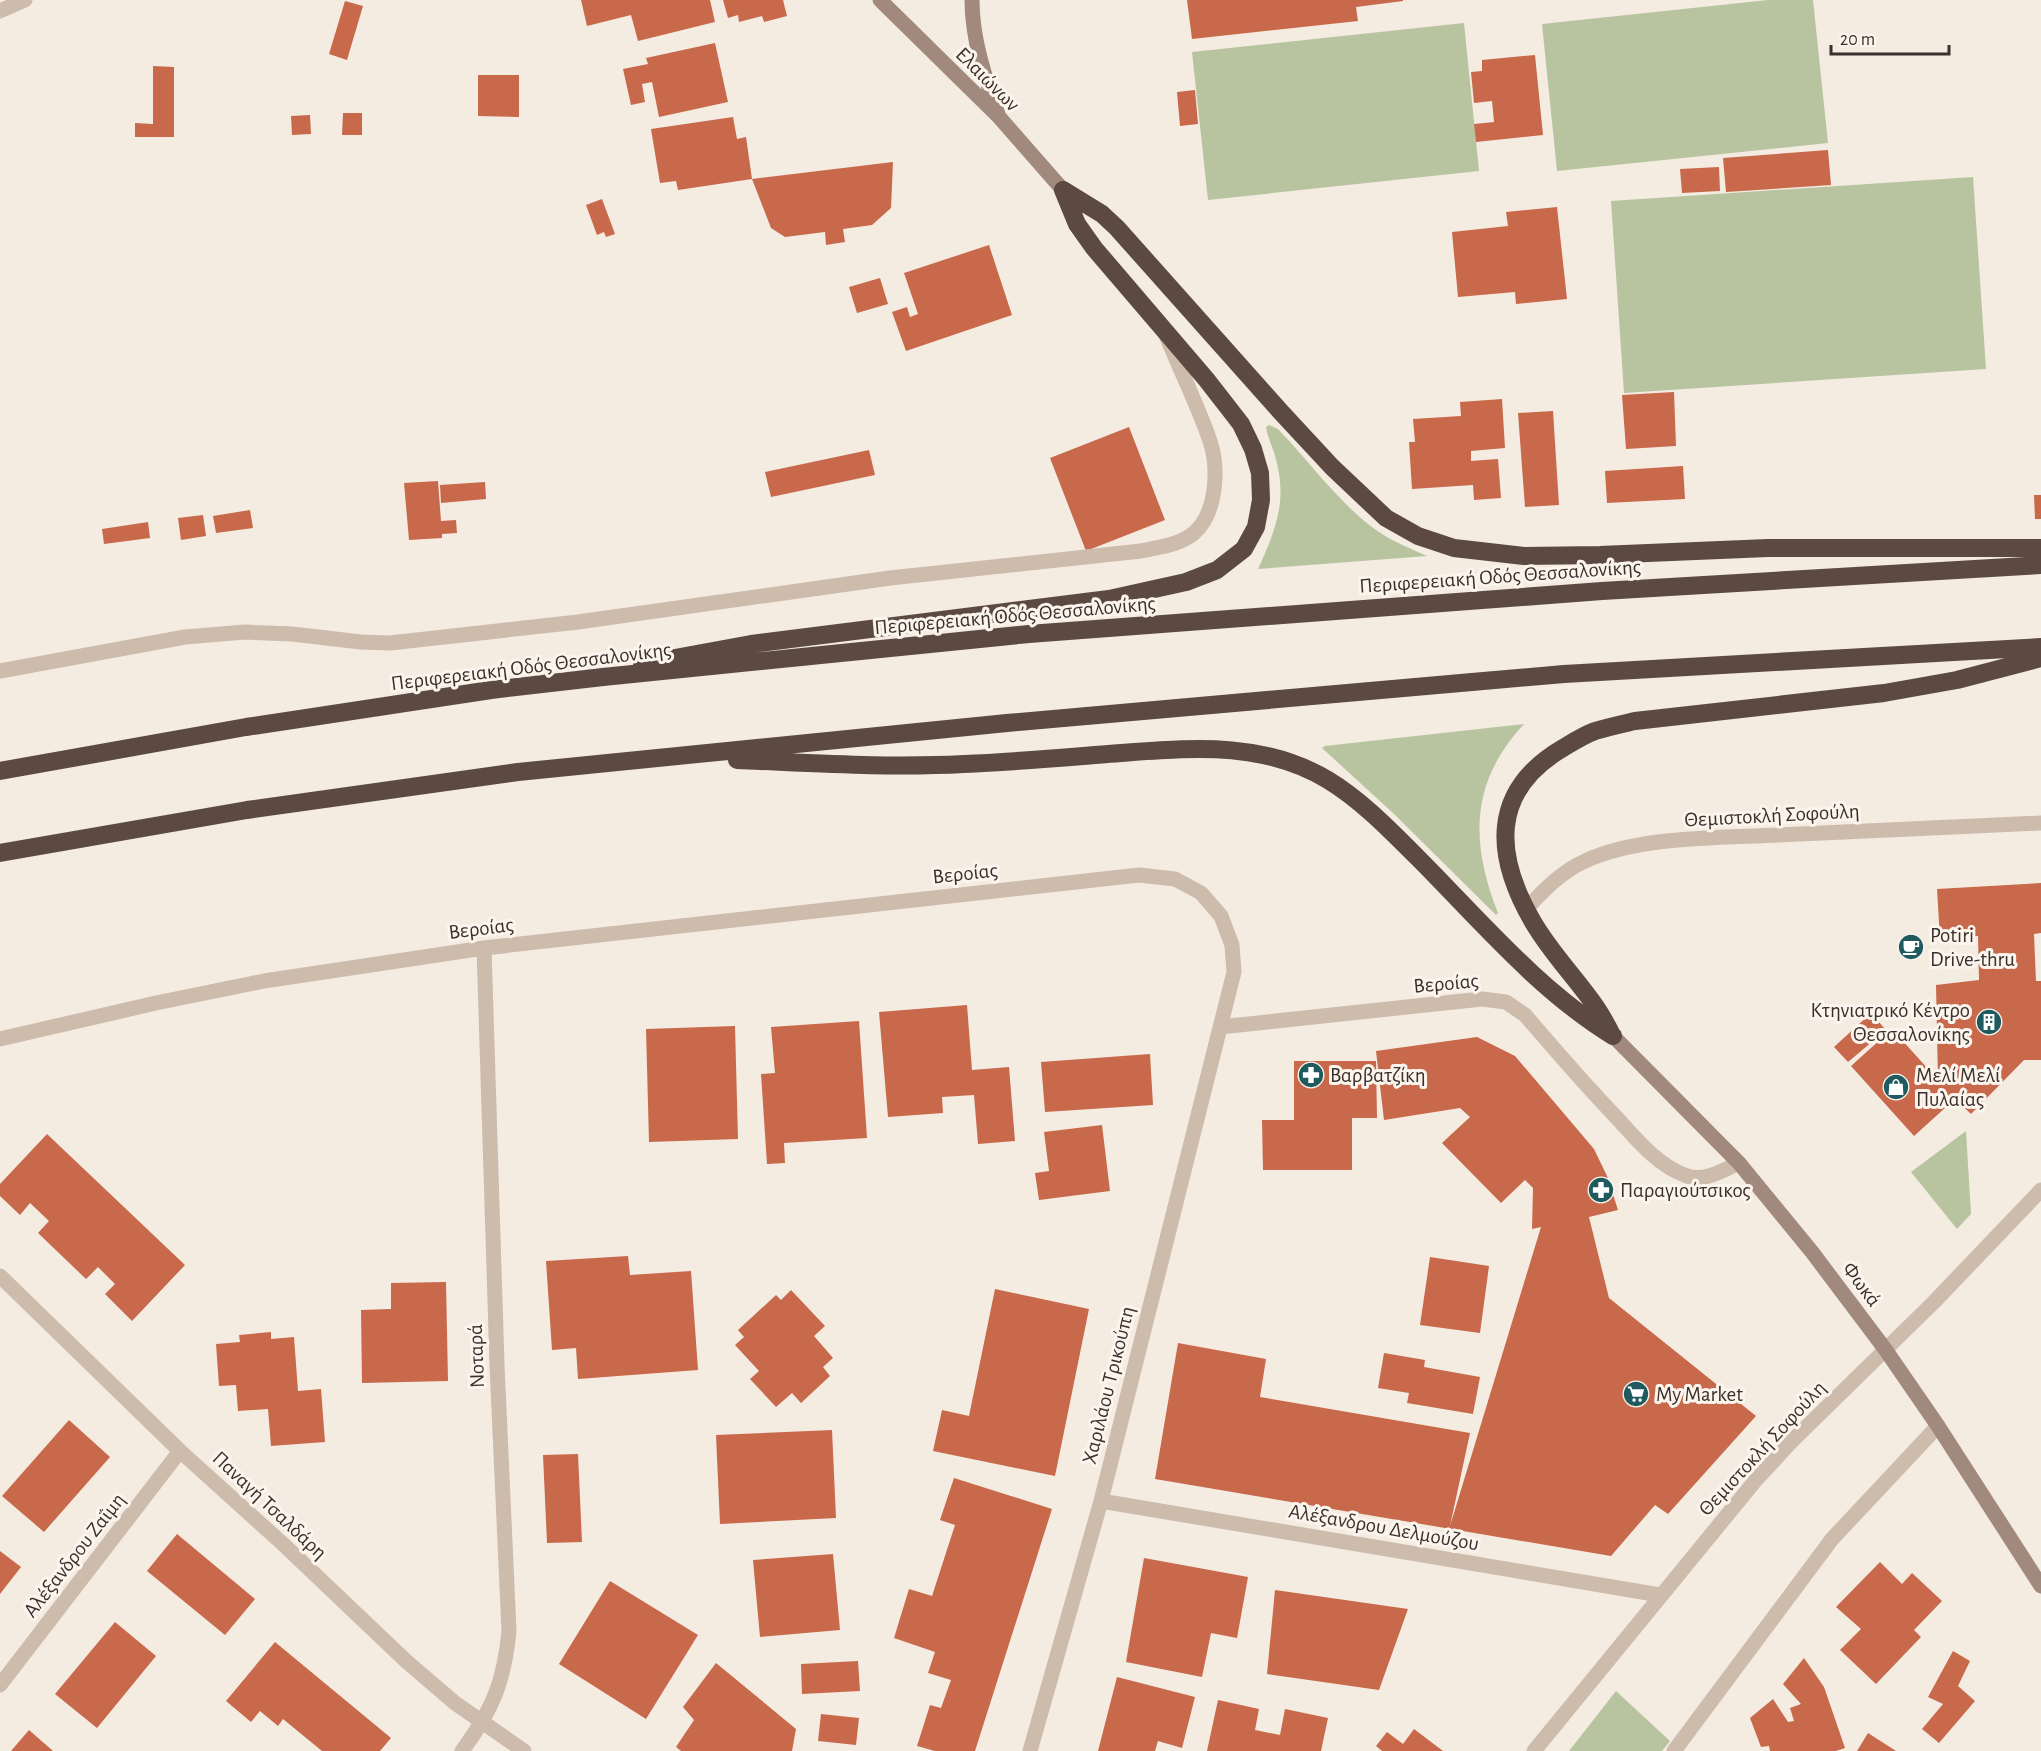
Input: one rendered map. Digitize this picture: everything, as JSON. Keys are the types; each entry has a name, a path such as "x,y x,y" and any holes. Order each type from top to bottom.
{"highway":[{"path":"603,677 663,659 741,645 1109,599 1186,582 1217,570 1244,549 1256,527 1261,501 1260,473 1253,449 1241,424 1094,248 1077,224 1063,190"},
{"path":"1063,190 1102,214 1117,228 1280,411 1364,499 1386,518 1418,537 1454,548 1524,556 1767,548 2041,548"},
{"name":"Περιφερειακή Οδός Θεσσαλονίκης","path":"0,771 246,728 491,690 1029,634 1602,591 2041,565"},
{"path":"0,854 247,810 518,772 1019,722 1553,675 2041,647"},
{"path":"1613,1036 1597,1007 1542,937 1526,909 1514,880 1505,844 1507,820 1512,800 1523,781 1542,762 1596,731 1651,718 1850,698 1923,687 1996,671 2041,658"},
{"path":"676,757 882,766 965,765 1192,747 1262,754 1292,763 1328,780 1351,797 1398,838 1539,979 1582,1017 1613,1036"}],"main road":[{"name":"Ελαιώνων","path":"880,0 999,117 1063,190"},
{"path":"972,0 975,37 985,77 999,117"},
{"name":"Φωκά","path":"1613,1036 1739,1163 1812,1252 1885,1349 1938,1426 2041,1586"}],"street":[{"path":"0,11 25,0"},
{"path":"0,671 185,637 245,632 292,634 361,642 390,642 535,627 890,578 1141,551 1175,543 1193,534 1202,524 1211,505 1214,464 1211,442 1162,328"},
{"name":"Θεμιστοκλή Σοφούλη","path":"1526,909 1552,882 1571,868 1614,850 1638,845 1696,839 2041,823"},
{"name":"Βεροίας","path":"0,1039 264,981 484,948 1139,875 1175,879 1201,893 1221,916 1232,945 1234,972 1221,1027 1482,999 1506,1002 1525,1015 1637,1140 1671,1168 1688,1177 1700,1178 1711,1176 1739,1163"},
{"name":"Νοταρά","path":"462,1751 494,1700 502,1676 509,1631 496,1341 484,948"},
{"name":"Χαριλάου Τρικούπη","path":"1030,1751 1101,1501 1221,1027"},
{"name":"Θεμιστοκλή Σοφούλη","path":"1534,1751 1660,1595 1770,1465 1934,1302 2041,1190"},
{"name":"Παναγή Τσαλδάρη","path":"0,1276 180,1451 283,1544 405,1661 482,1722 524,1751"},
{"path":"1674,1751 1832,1539 1938,1426"},
{"name":"Αλέξανδρου Ζαΐμη","path":"0,1685 180,1451"},
{"name":"Αλέξανδρου Δελμούζου","path":"1101,1501 1660,1595"}],"green space":[{"path":"1768,0 1813,0 1828,143 1557,171 1542,24"},
{"path":"1464,23 1479,171 1208,200 1192,52"},
{"path":"1973,177 1986,369 1624,393 1611,201"},
{"path":"1269,425 1278,429 1340,498 1367,523 1382,534 1427,556 1258,569 1274,531 1280,505 1280,478 1266,427"},
{"path":"1524,724 1506,746 1493,768 1480,814 1483,862 1498,913 1496,915 1393,813 1322,748 1325,746"},
{"path":"1966,1131 1971,1214 1957,1229 1911,1172"},
{"path":"1616,1691 1670,1741 1662,1751 1569,1751"}],"building":[{"path":"581,0 710,0 715,22 638,41 631,15 587,26"},
{"path":"723,0 783,0 787,16 764,22 762,16 739,22 738,15 728,18"},
{"path":"1187,0 1403,1 1356,7 1358,21 1192,39"},
{"path":"345,1 363,6 347,60 329,54"},
{"path":"715,43 728,102 659,117 652,82 642,84 645,102 631,105 623,69 648,64 646,58"},
{"path":"1535,55 1543,135 1476,142 1474,124 1494,122 1492,101 1474,103 1471,72 1482,71 1482,60"},
{"path":"153,66 174,67 174,137 135,137 135,123 153,124"},
{"path":"478,75 519,75 519,117 478,116"},
{"path":"1195,90 1198,124 1180,126 1177,92"},
{"path":"343,113 362,113 362,135 342,135"},
{"path":"310,115 311,134 292,135 291,116"},
{"path":"733,117 737,139 746,137 752,179 678,190 676,181 660,183 651,129"},
{"path":"1828,150 1831,185 1726,192 1723,158"},
{"path":"893,162 891,208 872,225 843,229 845,242 826,245 825,232 785,237 771,228 752,179"},
{"path":"1719,167 1720,191 1682,193 1680,169"},
{"path":"602,199 615,234 606,237 604,232 597,235 586,205"},
{"path":"1557,207 1567,299 1516,304 1515,292 1458,297 1452,232 1508,226 1506,212"},
{"path":"989,245 1012,315 906,351 892,312 907,307 910,317 918,314 904,273"},
{"path":"880,278 888,304 857,313 849,287"},
{"path":"1674,392 1676,446 1626,449 1622,395"},
{"path":"1502,399 1505,448 1471,451 1471,461 1498,459 1501,498 1474,500 1473,485 1412,489 1409,442 1415,442 1413,419 1461,416 1460,402"},
{"path":"1553,411 1559,505 1525,507 1518,413"},
{"path":"1129,427 1165,520 1086,551 1050,458"},
{"path":"869,450 875,475 771,497 765,472"},
{"path":"1683,466 1685,499 1607,503 1605,471"},
{"path":"438,481 441,521 456,520 457,533 442,534 442,538 409,540 404,483"},
{"path":"485,482 486,499 441,503 440,485"},
{"path":"2034,495 2041,495 2041,519 2035,519"},
{"path":"250,510 253,528 216,533 213,516"},
{"path":"203,515 206,536 181,540 178,518"},
{"path":"148,522 150,538 104,544 102,529"},
{"path":"2041,883 2041,933 2034,934 2036,981 2041,981 2041,1060 2024,1060 1971,1114 1955,1099 1914,1136 1851,1066 1892,1029 1938,1080 1936,985 1979,980 1978,936 1940,939 1937,889"},
{"path":"967,1005 972,1070 1009,1067 1015,1141 978,1144 974,1095 942,1097 943,1113 888,1117 879,1012"},
{"path":"1871,1013 1886,1030 1848,1062 1834,1047"},
{"path":"859,1021 867,1138 784,1143 785,1163 767,1164 761,1074 775,1073 771,1027"},
{"path":"735,1026 738,1139 649,1142 646,1029"},
{"path":"1477,1037 1515,1056 1594,1149 1607,1176 1618,1210 1589,1217 1609,1298 1756,1416 1668,1514 1655,1505 1611,1556 1155,1479 1178,1343 1266,1359 1260,1397 1470,1433 1450,1526 1541,1227 1532,1229 1533,1188 1525,1180 1501,1203 1442,1143 1470,1117 1460,1108 1384,1120 1376,1051"},
{"path":"1150,1054 1153,1105 1045,1112 1041,1062"},
{"path":"1294,1061 1376,1061 1377,1118 1352,1118 1352,1170 1263,1170 1262,1120 1294,1120"},
{"path":"1102,1125 1110,1191 1039,1200 1035,1173 1049,1171 1044,1132"},
{"path":"47,1134 185,1265 132,1321 105,1294 115,1284 98,1267 86,1279 38,1233 49,1221 30,1203 20,1215 0,1196 0,1184"},
{"path":"628,1256 630,1275 691,1271 698,1370 578,1379 576,1348 552,1350 546,1261"},
{"path":"1430,1257 1489,1266 1480,1333 1420,1325"},
{"path":"446,1282 448,1381 362,1383 361,1310 391,1309 391,1283"},
{"path":"995,1289 1089,1309 1055,1476 933,1451 942,1410 969,1416"},
{"path":"791,1290 825,1326 814,1336 833,1358 823,1367 830,1376 801,1403 792,1393 776,1407 750,1379 759,1371 735,1345 744,1337 738,1330 776,1295 781,1300"},
{"path":"271,1332 271,1339 294,1337 298,1391 321,1389 325,1442 271,1446 268,1409 238,1411 236,1385 219,1386 216,1344 240,1342 239,1335"},
{"path":"1384,1353 1425,1360 1424,1367 1480,1377 1473,1414 1407,1403 1409,1393 1378,1388"},
{"path":"69,1420 110,1457 44,1532 2,1496"},
{"path":"832,1430 836,1518 720,1524 716,1435"},
{"path":"578,1454 582,1542 547,1543 543,1455"},
{"path":"954,1478 1052,1509 975,1751 935,1751 917,1746 930,1705 941,1708 951,1680 928,1673 935,1652 894,1638 909,1589 932,1596 955,1525 940,1520"},
{"path":"177,1534 255,1599 225,1635 147,1571"},
{"path":"0,1551 21,1567 0,1594"},
{"path":"833,1554 840,1630 760,1637 753,1560"},
{"path":"1144,1558 1248,1577 1237,1638 1211,1633 1202,1677 1126,1662"},
{"path":"1880,1562 1902,1584 1912,1573 1942,1601 1914,1630 1921,1637 1876,1684 1840,1650 1861,1629 1836,1607"},
{"path":"610,1581 698,1635 646,1719 559,1664"},
{"path":"1275,1590 1408,1609 1379,1690 1267,1674"},
{"path":"115,1622 156,1656 97,1728 55,1694"},
{"path":"275,1642 391,1738 380,1751 322,1751 283,1719 278,1726 260,1711 251,1722 226,1701"},
{"path":"1953,1651 1970,1661 1958,1686 1975,1701 1939,1743 1922,1729 1943,1704 1928,1697"},
{"path":"1804,1658 1824,1687 1845,1748 1836,1751 1770,1751 1769,1746 1761,1747 1750,1718 1773,1699 1788,1722 1794,1721 1790,1708 1801,1704 1783,1684"},
{"path":"858,1661 860,1691 802,1694 801,1664"},
{"path":"716,1663 796,1729 792,1751 681,1751 676,1747 694,1720 683,1707"},
{"path":"1117,1677 1195,1697 1182,1748 1158,1741 1155,1751 1098,1751"},
{"path":"1218,1700 1259,1709 1255,1730 1280,1735 1285,1709 1328,1718 1321,1751 1207,1751"},
{"path":"821,1714 859,1718 856,1745 818,1741"},
{"path":"1414,1729 1443,1751 1382,1751 1376,1746 1387,1732 1403,1744"},
{"path":"29,1730 53,1751 11,1751"},
{"path":"1868,1733 1896,1751 1857,1751"}],"place":[{"name":"Potiri Drive-thru","path":"1911,947"},
{"name":"Κτηνιατρικό Κέντρο Θεσσαλονίκης","path":"1989,1022"},
{"name":"Βαρβατζίκη","path":"1311,1075"},
{"name":"Μελί Μελί Πυλαίας","path":"1896,1087"},
{"name":"Παραγιούτσικος","path":"1601,1190"},
{"name":"My Market","path":"1636,1394"}]}
